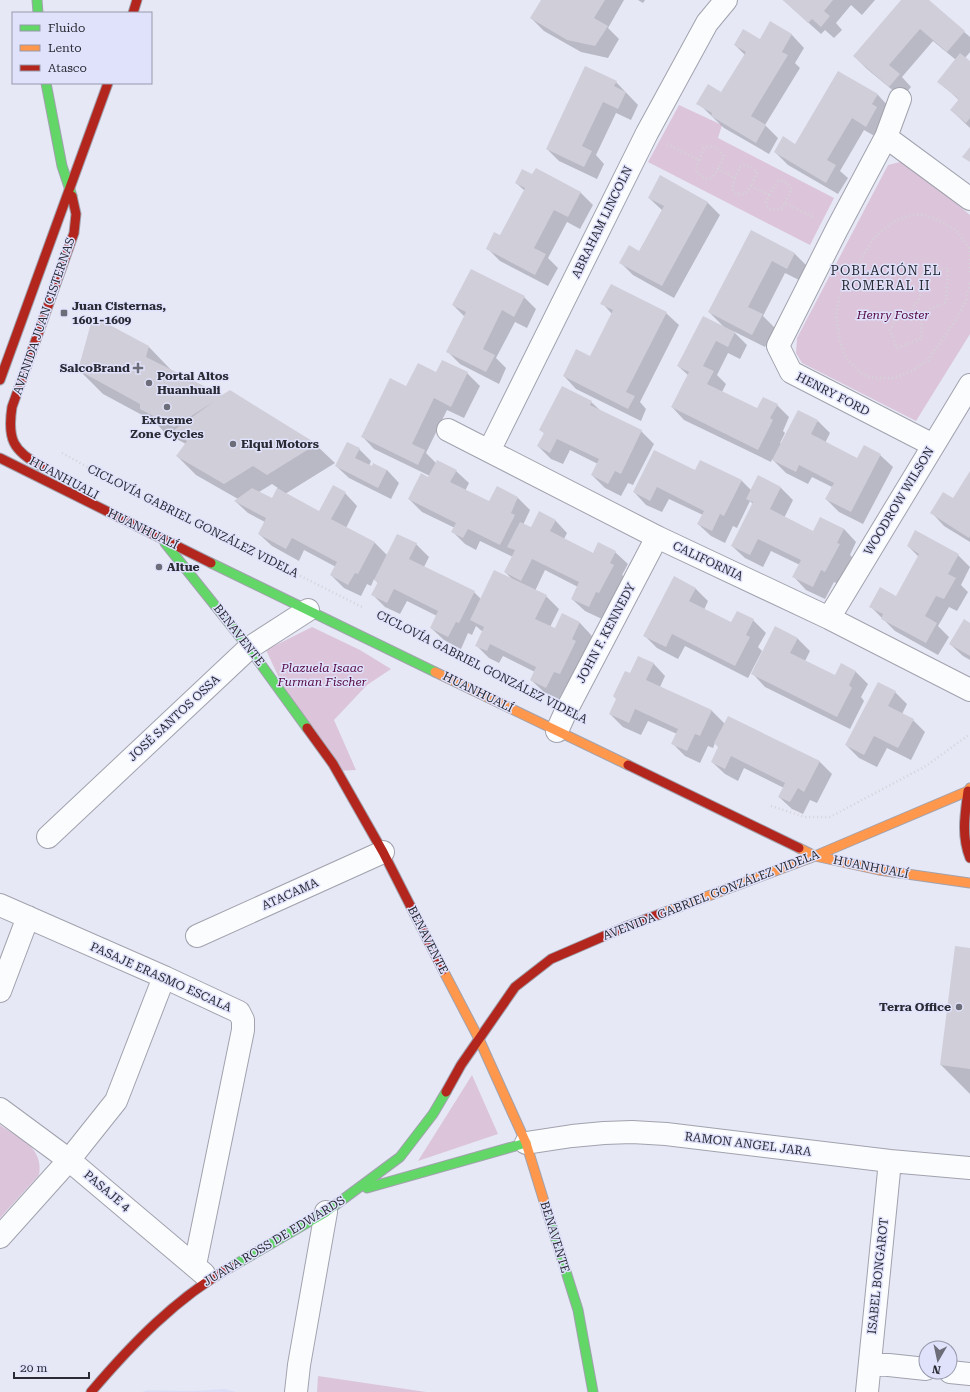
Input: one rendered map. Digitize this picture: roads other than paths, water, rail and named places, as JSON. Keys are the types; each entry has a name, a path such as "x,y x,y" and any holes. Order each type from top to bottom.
{"main road":[{"path":"37,0 38,12"},
{"path":"132,12 137,0"},
{"path":"46,84 62,166 70,189"},
{"name":"AVENIDA JUAN CISTERNAS","path":"0,380 108,84"},
{"name":"AVENIDA JUAN CISTERNAS","path":"10,418 12,407 74,233 76,214 70,189"},
{"name":"HUANHUALI","path":"10,418 9,428 11,438 17,449 28,460 48,470"},
{"name":"HUANHUALÍ","path":"0,458 162,539 815,856 879,870 970,884"},
{"name":"HUANHUALI","path":"114,503 136,526"},
{"name":"BENAVENTE","path":"162,539 249,648 333,764 383,852 479,1039 526,1143 578,1310 593,1392"},
{"path":"969,789 965,820 966,850 970,858"},
{"name":"AVENIDA GABRIEL GONZÁLEZ VIDELA","path":"355,1192 400,1157 433,1114 461,1064 515,987 551,959 625,927 815,856 907,818 969,789"},
{"path":"355,1192 526,1143"},
{"name":"JUANA ROSS DE EDWARDS","path":"91,1392 110,1370 164,1316 202,1272 326,1212 355,1192"}],"street":[{"name":"ABRAHAM LINCOLN","path":"489,451 647,133 707,23 726,0"},
{"name":"HENRY FORD","path":"900,99 886,137 837,229 778,346 791,372 933,445"},
{"path":"886,137 970,199"},
{"name":"WOODROW WILSON","path":"829,618 970,385"},
{"name":"CALIFORNIA","path":"448,430 657,537 829,618 970,690"},
{"name":"JOHN F. KENNEDY","path":"557,731 566,710 657,537"},
{"name":"JOSÉ SANTOS OSSA","path":"48,837 249,648 308,610"},
{"name":"ATACAMA","path":"197,936 383,852"},
{"name":"PASAJE ERASMO ESCALA","path":"0,905 164,977 239,1012 243,1020 243,1030 202,1272"},
{"path":"0,991 28,917"},
{"path":"0,1237 69,1160 116,1101 164,977"},
{"name":"PASAJE 4","path":"0,1109 69,1160 202,1272"},
{"name":"RAMON ANGEL JARA","path":"526,1143 572,1136 632,1132 666,1134 890,1161 970,1168"},
{"name":"ISABEL BONGAROT","path":"867,1392 890,1161"},
{"path":"296,1392 299,1365 326,1212"},
{"path":"870,1363 918,1368"},
{"path":"958,1373 970,1374"}],"place":[{"name":"Juan Cisternas, 1601-1609","path":"64,313"},
{"name":"SalcoBrand","path":"138,368"},
{"name":"Portal Altos Huanhuali","path":"149,383"},
{"name":"Extreme Zone Cycles","path":"167,407"},
{"name":"Elqui Motors","path":"233,444"},
{"name":"Altue","path":"159,567"},
{"name":"Terra Office","path":"959,1007"}],"district":[{"name":"POBLACIÓN EL ROMERAL II","path":"886,278"}],"park label":[{"name":"Henry Foster","path":"893,315"},
{"name":"Plazuela Isaac Furman Fischer","path":"322,675"}]}
